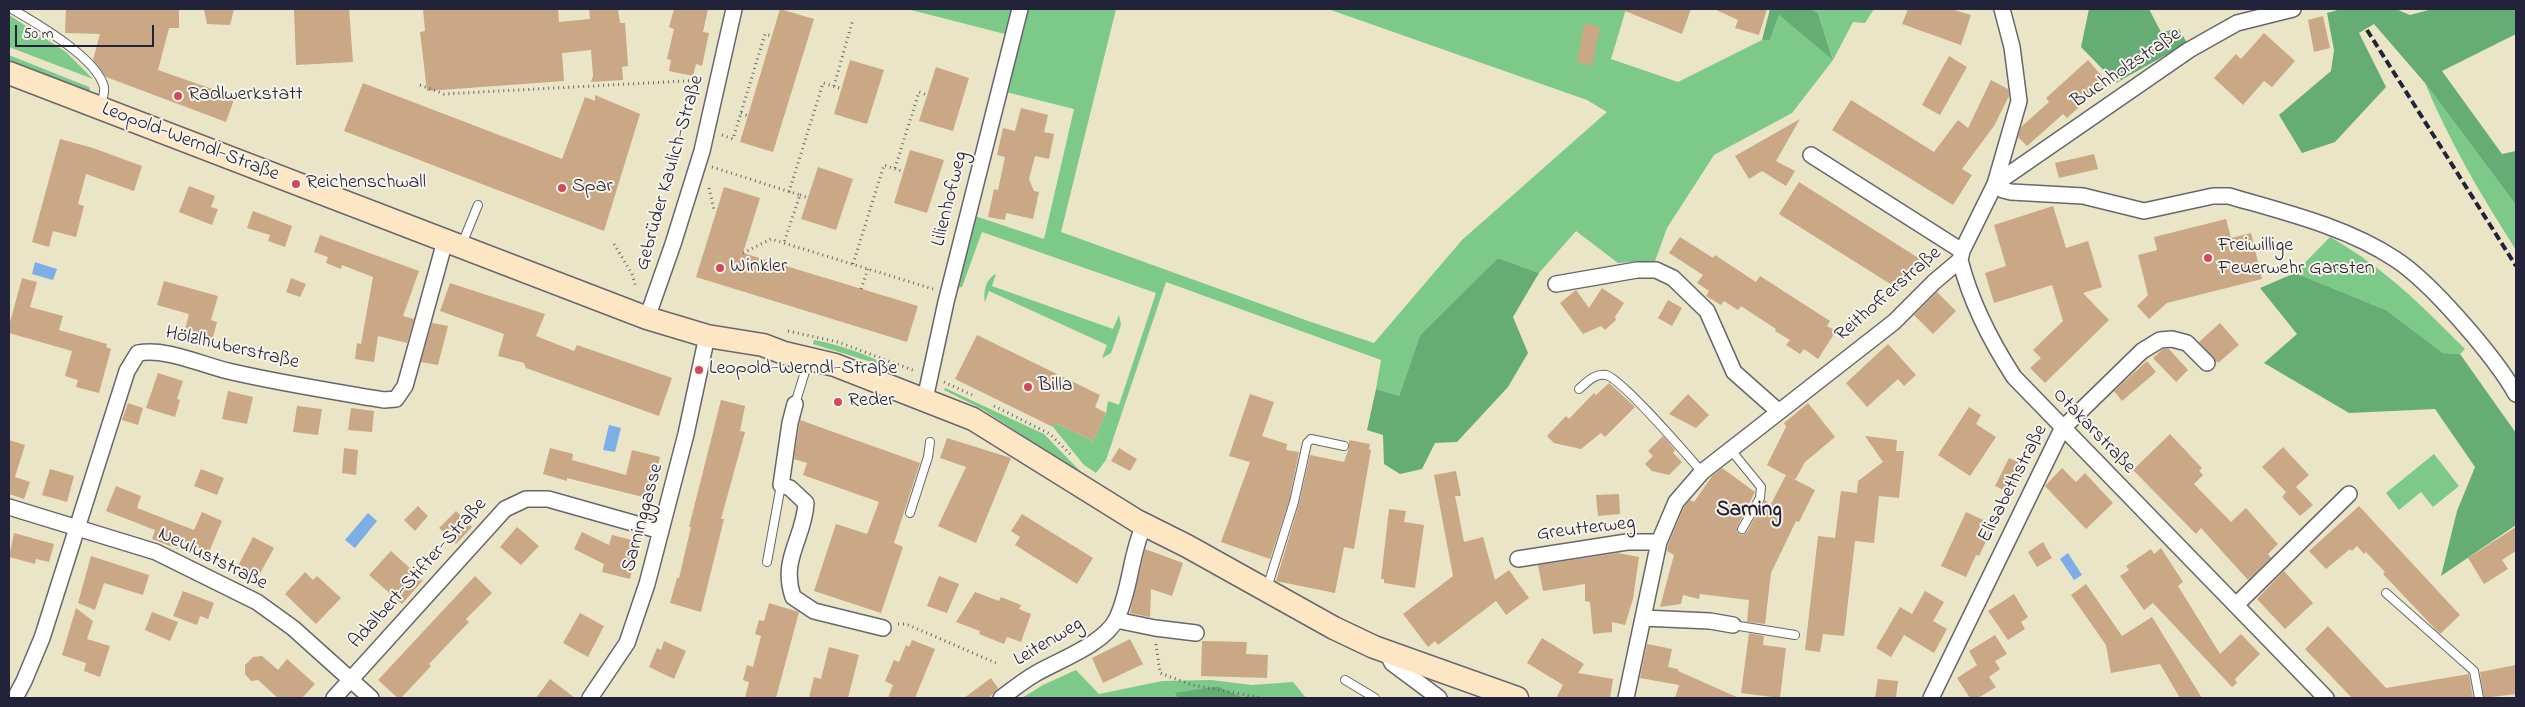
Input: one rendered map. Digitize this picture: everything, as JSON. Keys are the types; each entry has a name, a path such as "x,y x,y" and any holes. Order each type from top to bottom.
{"street":[{"name":"Gebrüder Kaulich-Straße","path":"647,318 679,228 704,144 734,9"},
{"name":"Lilienhofweg","path":"924,399 948,294 1020,9"},
{"name":"Reithofferstraße","path":"1626,698 1659,542 1676,502 1702,472 1894,322 1961,255 1995,184 2018,101 2016,64 2002,9"},
{"name":"Buchholzstraße","path":"1995,184 2189,50 2237,23 2293,9"},
{"name":"Leopold-Werndl-Straße","path":"9,73 647,318 707,336 763,345 784,353 835,364 973,419 1144,525 1187,546 1334,628 1386,651 1518,698"},
{"path":"1811,154 1961,255"},
{"path":"1995,184 2003,190 2011,192 2083,196 2144,211 2221,195 2271,208 2347,235 2396,259 2424,284 2454,315 2509,381 2516,394"},
{"name":"Hölzlhuberstraße","path":"15,698 42,638 127,371 138,353 152,351 228,371 306,387 384,400 396,399 405,386 453,244"},
{"name":"Otakarstraße","path":"1961,255 1973,302 1994,345 2014,377 2062,429 2326,698"},
{"path":"1556,284 1638,270 1656,270 1673,278 1707,312 1734,372 1778,411"},
{"name":"Sarninggasse","path":"590,698 627,643 647,584 686,434 707,336"},
{"name":"Elisabethstraße","path":"1931,698 2062,429 2142,351 2160,340 2172,338 2187,343 2207,363"},
{"path":"795,404 790,423 781,485 790,488 800,495 806,503 805,515 787,573 793,597 802,605 814,611 883,628"},
{"path":"2236,605 2349,494"},
{"name":"Adalbert-Stifter-Straße","path":"334,698 505,509 526,499 548,499 661,531"},
{"name":"Neuluststraße","path":"9,506 156,552 257,602 293,628 371,698"},
{"name":"Leitenweg","path":"1000,698 1036,673 1092,642 1116,620 1121,608 1136,542 1144,525"},
{"name":"Greutterweg","path":"1518,558 1627,542 1659,542"},
{"path":"1643,618 1710,621 1734,625"},
{"path":"1116,620 1155,628 1196,633"},
{"path":"1386,651 1392,663 1439,698"}],"lane":[{"path":"12,9 77,52 102,83 104,93 100,108"},
{"path":"453,244 478,205"},
{"path":"795,404 809,358"},
{"path":"1579,389 1592,377 1604,375 1612,378 1645,409 1702,472"},
{"path":"1266,590 1294,502 1307,443 1311,439 1344,446"},
{"path":"910,514 928,457 930,442"},
{"path":"1730,449 1761,487 1760,498 1742,529"},
{"path":"767,562 781,485"},
{"path":"2386,593 2474,671 2479,698"},
{"path":"1734,625 1795,635"},
{"path":"1345,680 1375,698"}],"path":[{"path":"834,86 853,19"},
{"path":"719,134 733,139 766,34 772,36"},
{"path":"420,85 444,94 709,80"},
{"path":"789,192 823,83 842,89"},
{"path":"895,168 919,92 927,95"},
{"path":"741,114 748,116"},
{"path":"853,264 884,165 904,172"},
{"path":"708,173 710,167 808,198"},
{"path":"706,180 714,210"},
{"path":"784,242 800,195"},
{"path":"743,253 771,239 948,294"},
{"path":"614,244 630,269 636,287"},
{"path":"861,289 868,269"},
{"path":"883,628 892,624 906,624 996,663"},
{"path":"1155,628 1160,673 1192,685 1262,698"}],"green space":[{"path":"907,9 1012,9 1005,34"},
{"path":"1025,9 1116,9 1061,232 1374,343 1462,240 1607,112 1587,100 1328,9 1626,9 1611,59 1678,82 1762,40 1770,40 1779,15 1833,59 1818,13 1811,9 1874,9 1865,23 1853,22 1833,60 1792,113 1714,155 1667,228 1654,264 1642,261 1618,263 1576,231 1539,273 1498,258 1420,335 1399,396 1376,389 1381,360 1166,282 1106,460 1096,473 1084,465 1053,427 1055,423 1093,441 1106,413 1108,401 1119,405 1156,293 982,232 962,287 954,288 975,216 1044,239 1074,109 1006,92"},
{"path":"1770,9 1811,9 1818,13 1833,60 1779,15 1770,40 1762,40"},
{"path":"2089,9 2149,9 2161,32 2179,29 2187,43 2116,83 2081,47"},
{"path":"2341,9 2396,9 2410,15 2432,9 2516,9 2516,34 2442,71 2502,154 2516,151 2516,205 2425,83 2374,24 2359,33 2386,87 2335,142 2302,153 2279,115 2331,71 2334,50 2327,13"},
{"path":"9,15 66,52 93,79 9,47"},
{"path":"9,55 89,87 90,90 88,91 9,62"},
{"path":"2425,83 2516,205 2516,250 2467,168 2434,105"},
{"path":"2330,237 2350,249 2402,288 2465,349 2460,354 2443,353 2386,310 2295,273"},
{"path":"1498,258 1539,273 1513,317 1528,353 1508,387 1457,442 1435,443 1422,469 1400,474 1384,464 1383,435 1367,430 1376,389 1399,396 1420,335"},
{"path":"2295,273 2386,310 2443,353 2460,354 2516,433 2516,525 2441,576 2457,511 2475,467 2435,409 2349,413 2264,363 2297,334 2260,288"},
{"path":"996,274 992,286 1113,329 1119,315 1121,325 1111,353 1102,358 1107,345 989,291 985,302 986,286"},
{"path":"814,340 855,351 894,369 813,344"},
{"path":"945,388 1044,434 1081,472 1103,488 982,409 944,390"},
{"path":"2434,454 2459,486 2433,507 2421,492 2399,510 2386,493"},
{"path":"1076,670 1099,694 1162,681 1211,680 1252,685 1293,682 1306,698 1244,698 1218,686 1175,694 1177,698 1022,698 1043,685"},
{"path":"1218,686 1244,698 1177,698 1175,693"}],"water":[{"path":"35,262 57,269 53,280 32,274"},
{"path":"609,425 621,428 615,452 603,450"},
{"path":"368,513 377,521 355,548 345,540"},
{"path":"2068,553 2082,575 2074,580 2060,559"}],"building":[{"path":"66,9 179,9 179,28 169,28 158,70 235,97 226,122 106,77 93,60 100,34 65,33"},
{"path":"204,9 234,9 230,25 207,24"},
{"path":"294,9 349,9 353,62 296,65"},
{"path":"423,9 558,9 559,22 590,19 589,9 618,9 620,23 625,23 628,66 622,67 623,80 591,82 593,76 591,50 562,53 564,81 427,91 420,32 425,31"},
{"path":"674,9 708,9 703,32 709,33 702,66 696,64 693,76 669,71 671,60 667,59 674,29 669,27"},
{"path":"780,9 814,19 773,152 740,142"},
{"path":"1620,9 1691,9 1682,34"},
{"path":"1714,9 1767,9 1759,35 1735,28 1738,20"},
{"path":"1908,9 1951,9 1971,15 1961,45 1902,24"},
{"path":"2323,16 2330,48 2314,52 2308,20"},
{"path":"1584,24 1600,27 1592,66 1577,62"},
{"path":"2264,33 2295,61 2272,87 2264,81 2243,105 2214,78 2236,54 2241,59"},
{"path":"1949,56 1967,67 1940,115 1922,105"},
{"path":"850,60 884,70 867,124 834,114"},
{"path":"2088,60 2107,82 2067,118 2063,114 2027,146 2018,137 2021,127 2049,102 2046,98"},
{"path":"936,67 969,78 953,131 919,121"},
{"path":"1991,80 2008,89 2009,96 1994,126 1962,169 1972,175 1953,205 1832,130 1851,100 1934,152 1958,120 1968,128"},
{"path":"363,83 562,159 585,97 595,101 595,95 640,114 604,231 344,131"},
{"path":"1021,108 1048,115 1044,132 1054,134 1049,159 1035,156 1029,179 1034,191 1039,192 1033,219 1006,213 1005,220 988,217 994,189 998,190 1005,157 997,155 1003,128 1015,131"},
{"path":"1800,119 1776,161 1795,171 1786,186 1762,171 1749,179 1735,156"},
{"path":"60,139 93,148 142,166 134,191 86,174 78,204 84,206 76,237 53,231 49,247 32,242"},
{"path":"910,150 944,160 927,213 894,203"},
{"path":"2094,154 2098,169 2059,178 2055,163"},
{"path":"818,167 853,179 836,230 801,219"},
{"path":"1799,182 1920,259 1900,290 1779,214"},
{"path":"189,186 215,196 211,207 218,209 212,225 179,212"},
{"path":"724,187 760,198 743,253 918,306 907,342 696,277"},
{"path":"2053,206 2066,248 2088,241 2102,287 2083,293 2109,320 2045,383 2030,368 2041,358 2033,350 2063,321 2052,285 1994,303 1985,273 2006,266 1994,225"},
{"path":"253,211 292,226 285,247 268,241 270,235 247,228"},
{"name":"Freiwillige Feuerwehr Garsten","path":"2226,219 2231,238 2251,233 2262,279 2167,303 2149,319 2137,306 2148,295 2138,255 2157,250 2154,237"},
{"path":"320,235 419,271 403,316 414,319 407,343 378,336 374,362 355,359 357,343 361,344 373,277 342,265 341,269 326,263 328,257 314,252"},
{"path":"1680,237 1713,258 1715,255 1756,282 1760,276 1830,321 1827,326 1836,331 1818,359 1804,349 1800,354 1786,345 1790,340 1741,306 1738,310 1724,301 1721,305 1706,296 1709,291 1697,283 1703,275 1669,253"},
{"path":"22,278 37,282 30,307 63,316 59,330 107,344 106,347 111,349 99,393 76,387 78,380 65,376 72,351 9,333 9,326"},
{"path":"291,278 306,284 300,297 286,292"},
{"path":"164,281 218,296 211,320 217,322 211,345 183,337 189,314 157,305"},
{"path":"450,283 545,314 536,336 574,351 577,345 672,378 659,416 526,368 524,363 498,356 504,334 440,311"},
{"path":"1602,288 1624,303 1615,317 1616,320 1605,330 1601,326 1583,334 1560,303 1576,290 1589,308"},
{"path":"1937,292 1956,311 1933,334 1914,315"},
{"path":"1668,300 1682,308 1672,326 1658,318"},
{"path":"432,323 448,326 438,365 421,362"},
{"path":"2220,323 2239,345 2218,363 2199,342"},
{"name":"Billa","path":"977,335 1100,395 1095,407 1106,413 1093,441 1055,423 1053,427 955,379"},
{"path":"1888,344 1916,375 1904,386 1898,379 1867,407 1846,383"},
{"path":"2163,349 2169,349 2188,370 2176,382 2153,358"},
{"path":"2147,361 2156,372 2122,401 2114,391"},
{"path":"158,373 183,381 177,399 180,400 175,417 146,408"},
{"path":"1609,383 1635,407 1605,437 1601,433 1581,449 1554,443 1547,436 1566,416 1569,419 1594,393 1596,395"},
{"path":"228,391 253,397 247,424 222,419"},
{"path":"1250,394 1274,402 1262,436 1287,444 1286,450 1299,452 1289,501 1270,559 1221,542 1250,462 1229,456"},
{"path":"1688,394 1709,415 1696,428 1669,414"},
{"path":"721,400 745,406 740,431 745,432 721,519 724,519 701,612 670,603 677,578 679,578 691,527 689,527"},
{"path":"128,403 143,408 138,425 122,420"},
{"path":"1808,403 1835,437 1805,462 1795,480 1767,465 1786,427 1784,423"},
{"path":"297,406 322,409 318,435 293,432"},
{"path":"1969,407 1981,415 1976,424 1996,437 1970,476 1938,455"},
{"path":"351,408 374,411 372,432 348,430"},
{"path":"800,420 920,463 894,543 903,547 881,613 814,591 836,524 867,534 879,502 803,475 807,463 794,459"},
{"path":"2170,434 2202,468 2199,471 2203,475 2194,484 2231,522 2246,508 2278,544 2268,554 2271,558 2248,580 2201,528 2196,534 2133,470"},
{"path":"1663,436 1675,450 1673,453 1682,462 1669,475 1652,471 1645,464 1653,456 1648,451"},
{"path":"1865,436 1897,440 1896,451 1904,451 1899,498 1879,496 1874,543 1855,541 1844,636 1823,634 1820,652 1805,650 1818,536 1835,538 1841,491 1857,493 1858,481 1883,462"},
{"path":"947,438 1011,458 976,543 938,526 966,467 940,458"},
{"path":"9,440 25,445 15,477 30,482 24,499 9,494"},
{"path":"1349,440 1370,444 1369,449 1371,450 1354,549 1344,547 1335,593 1276,581 1299,504 1310,455 1344,462 1349,448"},
{"path":"2283,447 2309,475 2296,487 2313,505 2300,516 2282,497 2286,492 2262,467"},
{"path":"344,448 358,450 356,475 342,473"},
{"path":"550,448 573,454 572,460 626,475 632,450 660,457 651,499 567,478 567,481 543,474"},
{"path":"1119,448 1137,459 1130,471 1111,461"},
{"path":"2009,458 2024,465 2010,493 1995,486"},
{"path":"1722,468 1755,492 1737,527 1737,532 1742,535 1747,532 1765,500 1771,504 1786,475 1815,490 1799,522 1796,521 1771,573 1765,624 1747,622 1749,600 1700,594 1699,599 1683,595 1681,604 1660,607 1674,555 1667,551 1668,545 1684,507 1690,500 1694,502 1712,476"},
{"path":"2062,468 2076,482 2085,473 2113,503 2086,529 2045,486"},
{"path":"50,469 74,476 67,502 42,495"},
{"path":"201,469 224,478 217,495 194,486"},
{"path":"1456,471 1461,496 1455,496 1464,542 1483,537 1495,580 1509,570 1529,598 1506,615 1496,601 1438,645 1435,641 1428,647 1403,614 1453,576 1434,475"},
{"path":"116,486 141,496 137,508 194,530 202,512 222,521 209,552 182,540 178,549 152,539 155,530 106,511"},
{"path":"1619,494 1620,514 1598,516 1596,495"},
{"path":"418,506 428,516 415,531 404,520"},
{"path":"2359,506 2460,615 2440,634 2383,574 2385,572 2366,552 2364,554 2357,546 2352,551 2350,549 2326,569 2309,551"},
{"path":"1389,509 1406,511 1404,522 1424,525 1415,588 1384,583 1384,579 1381,579"},
{"path":"456,511 472,527 456,544 439,528"},
{"path":"1966,512 1994,525 1979,556 1976,555 1966,577 1941,566"},
{"path":"1022,514 1093,558 1077,584 1015,545 1020,537 1011,531"},
{"path":"517,527 539,546 521,565 500,547"},
{"path":"2516,527 2516,551 2502,560 2508,569 2484,584 2468,558"},
{"path":"582,532 609,545 612,535 639,542 630,579 602,572 604,564 574,549"},
{"path":"14,533 54,544 49,562 36,559 35,564 9,557"},
{"path":"253,537 274,548 258,577 238,566"},
{"path":"2043,542 2052,558 2037,567 2028,552"},
{"path":"2161,548 2183,582 2178,586 2220,654 2241,634 2260,654 2235,679 2237,683 2232,687 2153,603 2144,610 2120,576 2129,570 2126,566 2151,549 2154,554"},
{"path":"1145,549 1183,563 1172,596 1151,589 1150,617 1130,613"},
{"path":"391,551 423,580 402,604 369,575"},
{"path":"1618,553 1639,557 1633,599 1625,625 1612,622 1612,632 1593,634 1590,602 1585,601 1585,584 1543,591 1538,565"},
{"path":"91,556 149,575 143,595 104,583 95,610 78,603"},
{"path":"2284,571 2313,603 2285,629 2257,599"},
{"path":"305,572 313,580 317,576 341,598 316,624 285,594"},
{"path":"475,576 492,593 466,619 469,622 429,664 431,666 401,698 398,698 378,680"},
{"path":"939,576 959,584 947,613 927,606"},
{"path":"2086,584 2122,636 2152,617 2202,698 2180,698 2160,664 2111,673 2106,645 2071,595"},
{"path":"183,591 214,603 208,619 200,616 197,625 173,616"},
{"path":"1925,591 1944,602 1933,621 1947,629 1934,653 1904,635 1891,657 1876,648 1900,607 1912,614"},
{"path":"975,592 999,601 1001,597 1021,605 1019,609 1031,614 1021,642 1007,637 1004,644 979,634 980,631 956,622"},
{"path":"2014,594 2028,617 2021,622 2025,629 2008,640 1988,611"},
{"path":"769,603 799,612 776,698 745,698 749,682 743,680 747,665 753,667 761,636 755,634 759,620 764,621"},
{"path":"76,608 93,621 87,639 110,646 100,677 84,671 86,663 62,655"},
{"path":"152,612 178,622 170,641 145,630"},
{"path":"580,613 604,626 588,657 563,643"},
{"path":"2328,626 2386,688 2469,674 2473,698 2352,698 2305,649"},
{"path":"1749,633 1764,636 1763,645 1786,648 1780,698 1741,693"},
{"path":"1995,635 2007,654 1995,661 2000,669 1989,677 1996,687 1978,698 1970,698 1957,678 1977,665 1969,651"},
{"path":"1542,638 1584,664 1578,673 1613,679 1610,698 1556,698 1563,685 1527,663"},
{"path":"1130,639 1143,664 1103,683 1092,658"},
{"path":"912,640 935,649 915,698 888,698 893,685 885,681 894,660 899,662 906,645 909,647"},
{"path":"664,641 686,651 674,679 649,667 657,648 661,650"},
{"path":"1202,641 1247,642 1246,654 1268,655 1267,678 1201,676"},
{"path":"1647,644 1672,649 1668,667 1678,669 1678,671 1739,698 1675,698 1679,685 1640,678"},
{"path":"829,647 859,655 848,698 809,698 814,677 821,679"},
{"path":"262,656 278,670 287,659 315,684 302,698 278,698 258,680 251,681 245,674 245,665 253,657"},
{"path":"2516,665 2516,694 2484,698 2480,672"},
{"path":"991,678 998,688 989,698 964,698"},
{"path":"550,679 575,698 536,698"},
{"path":"1878,679 1898,681 1896,698 1875,698"}],"railway":[{"path":"2367,30 2516,266"}],"place":[{"name":"Radlwerkstatt","path":"178,96"},
{"name":"Reichenschwall","path":"296,184"},
{"name":"Spar","path":"562,188"},
{"name":"Freiwillige Feuerwehr Garsten","path":"2208,258"},
{"name":"Winkler","path":"720,268"},
{"name":"Leopold-Werndl-Straße","path":"699,370"},
{"name":"Billa","path":"1028,387"},
{"name":"Reder","path":"838,402"}],"district":[{"name":"Sarning","path":"1749,512"}]}
